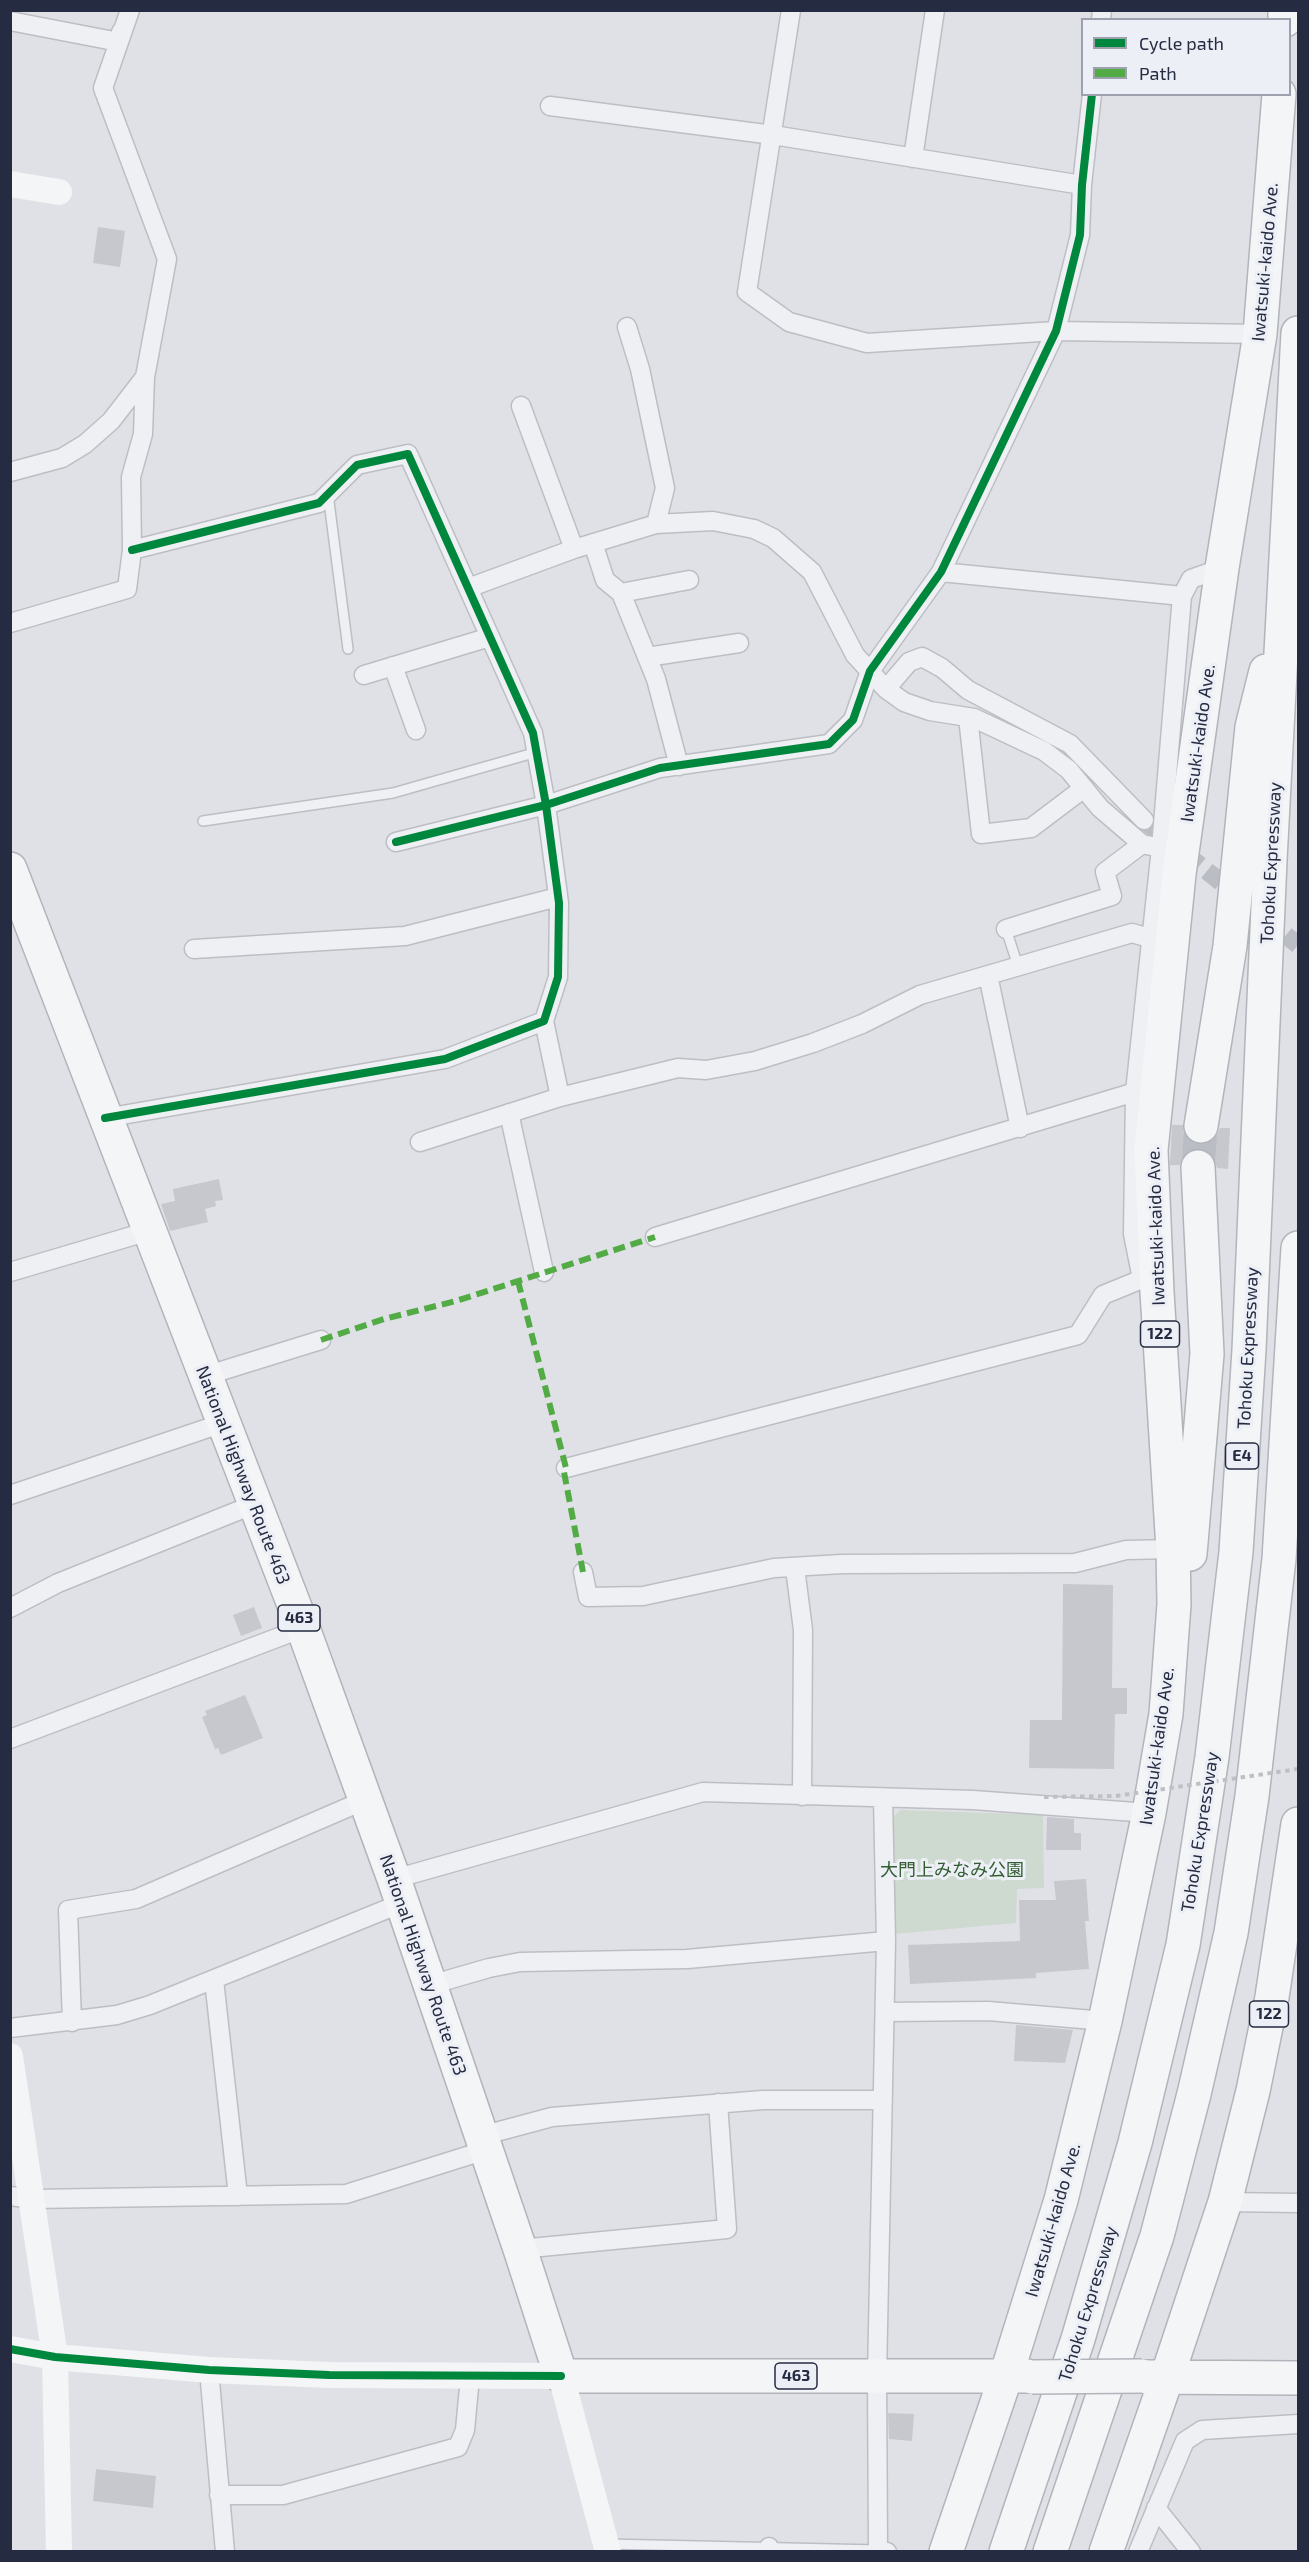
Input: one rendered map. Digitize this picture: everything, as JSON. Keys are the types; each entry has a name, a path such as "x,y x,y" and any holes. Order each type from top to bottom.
{"highway":[{"name":"Iwatsuki-kaido Ave.","path":"946,2552 1019,2376 1105,2021 1149,1813 1166,1714 1173,1604 1173,1549 1149,1285 1151,1150 1179,874 1222,568 1260,334 1279,96"},
{"name":"Tohoku Expressway","path":"1006,2552 1078,2339 1135,2143 1183,1945 1212,1757 1236,1552 1299,333"},
{"path":"1201,1126 1230,946 1252,727 1284,601"},
{"name":"National Highway Route 463","path":"10,869 303,1628 398,1891 561,2376"},
{"path":"1173,1604 1190,1554 1207,1354 1198,1167"},
{"name":"E4","path":"1050,2552 1157,2236 1194,2094 1231,1933 1252,1797 1279,1559 1299,1248"},
{"name":"122","path":"1106,2552 1154,2377 1225,2202 1253,2091 1272,1997 1299,1824"},
{"name":"463","path":"561,2376 1299,2378"}],"street":[{"path":"119,42 124,10"},
{"path":"10,623 127,589 132,550 131,477 143,434 145,377 167,259 103,88 130,10"},
{"path":"791,10 747,292 789,322 867,343 1056,331 1260,334"},
{"path":"913,158 935,10"},
{"path":"10,21 119,42"},
{"path":"396,842 546,805 660,768 829,744 853,720 870,671 941,572 1056,331 1080,235 1082,185 1092,96"},
{"path":"550,106 773,135 1082,185"},
{"path":"10,184 59,192"},
{"path":"627,327 640,369 665,488 656,524"},
{"path":"10,472 62,458 85,444 111,421 145,377"},
{"path":"521,406 574,549"},
{"path":"132,550 320,503 357,465 408,454 533,733 546,805 558,897 558,977 543,1021 560,1097"},
{"path":"468,588 574,549 656,524 713,521 754,529 773,538 812,572 855,655 886,689 904,702 930,711 968,717 1044,752 1069,770 1100,808 1142,844 1161,848"},
{"path":"593,543 605,580 621,593 656,679 679,766"},
{"path":"566,1468 1078,1335 1103,1295 1149,1285 1133,1234 1135,1092 1153,939 1182,596 1191,579 1222,568"},
{"path":"941,572 1182,596"},
{"path":"621,593 689,580"},
{"path":"364,675 490,637"},
{"path":"647,657 739,643"},
{"path":"886,689 909,662 922,657 942,668 968,690 1070,744 1144,820"},
{"path":"393,666 416,730"},
{"path":"968,717 981,834 1031,828 1084,789"},
{"path":"1006,929 1112,896 1105,872 1142,844"},
{"path":"194,949 405,936 558,897"},
{"path":"420,1142 560,1097 678,1068 705,1070 755,1060 813,1043 862,1024 920,995 1132,933 1153,939"},
{"path":"988,975 1020,1128"},
{"path":"105,1119 445,1059 543,1021"},
{"path":"655,1237 1135,1092"},
{"path":"509,1113 544,1272"},
{"path":"10,1272 149,1231"},
{"path":"205,1376 321,1340"},
{"path":"10,1494 223,1423"},
{"path":"10,1608 58,1583 255,1504"},
{"path":"583,1572 588,1597 642,1596 774,1568 842,1564 1075,1563 1126,1550 1173,1549"},
{"path":"795,1568 803,1630 802,1796"},
{"path":"10,1739 303,1628"},
{"path":"10,2028 117,2016 150,2005 214,1980 398,1891 703,1792 973,1800 1149,1813"},
{"path":"882,2551 877,2376 886,1941 883,1798"},
{"path":"72,2022 68,1910 136,1899 365,1800"},
{"path":"430,1985 489,1968 520,1962 687,1959 886,1941"},
{"path":"214,1980 238,2196"},
{"path":"885,2012 988,2011 1105,2021"},
{"path":"10,2056 22,2197 55,2357 59,2552"},
{"path":"22,2197 346,2194 552,2117 763,2100 883,2100"},
{"path":"520,2249 727,2229 718,2103"},
{"path":"1225,2202 1299,2203"},
{"path":"10,2349 55,2357 209,2370 470,2377 561,2376 607,2548"},
{"path":"209,2370 225,2552"},
{"path":"219,2495 283,2495 458,2447 465,2430 470,2377"},
{"path":"1138,2552 1185,2441 1202,2430 1299,2424"},
{"path":"1156,2508 1191,2552"}],"lane":[{"path":"328,494 348,649"},
{"path":"203,821 393,793 537,752"},
{"path":"1006,929 1018,966"},
{"path":"607,2548 882,2551"}],"path":[{"path":"1044,1797 1116,1796 1299,1769"}],"green space":[{"name":"大門上みなみ公園","path":"901,1810 1043,1815 1044,1888 1017,1889 1016,1923 894,1934 893,1817"}],"building":[{"path":"98,227 125,231 120,267 93,263"},
{"path":"1172,1125 1183,1125 1184,1133 1189,1140 1199,1145 1207,1144 1215,1138 1220,1128 1230,1128 1228,1169 1217,1168 1213,1156 1206,1150 1198,1148 1187,1152 1180,1165 1170,1165"},
{"path":"219,1179 223,1200 215,1201 216,1206 205,1209 208,1222 170,1231 161,1204 175,1201 173,1189"},
{"path":"1063,1584 1113,1585 1112,1688 1127,1688 1127,1714 1115,1714 1114,1769 1029,1768 1030,1720 1062,1720"},
{"path":"254,1607 262,1628 241,1636 233,1615"},
{"path":"245,1695 263,1738 221,1755 218,1748 215,1749 202,1717 207,1715 205,1711"},
{"path":"1047,1817 1074,1819 1074,1833 1081,1833 1081,1850 1046,1850"},
{"path":"1086,1879 1089,1921 1085,1921 1089,1969 1036,1973 1036,1978 910,1984 908,1945 1020,1941 1019,1900 1056,1900 1054,1881"},
{"path":"1016,2025 1073,2030 1065,2063 1014,2061"},
{"path":"888,2413 914,2414 912,2441 889,2439"},
{"path":"96,2469 156,2476 153,2508 93,2501"}],"tunnel":[{"path":"1144,820 1239,897"},
{"path":"1265,918 1298,945"},
{"path":"1198,1167 1201,1126"}],"marked path":[{"path":"321,1340 384,1319 456,1301 655,1237"},
{"path":"518,1281 566,1468 564,1472 583,1572"}],"cycle path":[{"path":"396,842 546,805 660,768 829,744 853,720 870,671 941,572 1056,331 1080,235 1082,185 1092,96"},
{"path":"105,1118 445,1059 544,1021 558,977 559,903 546,805 533,733 408,454 357,465 319,503 132,550"},
{"path":"10,2349 55,2357 209,2370 329,2375 561,2376"}]}
